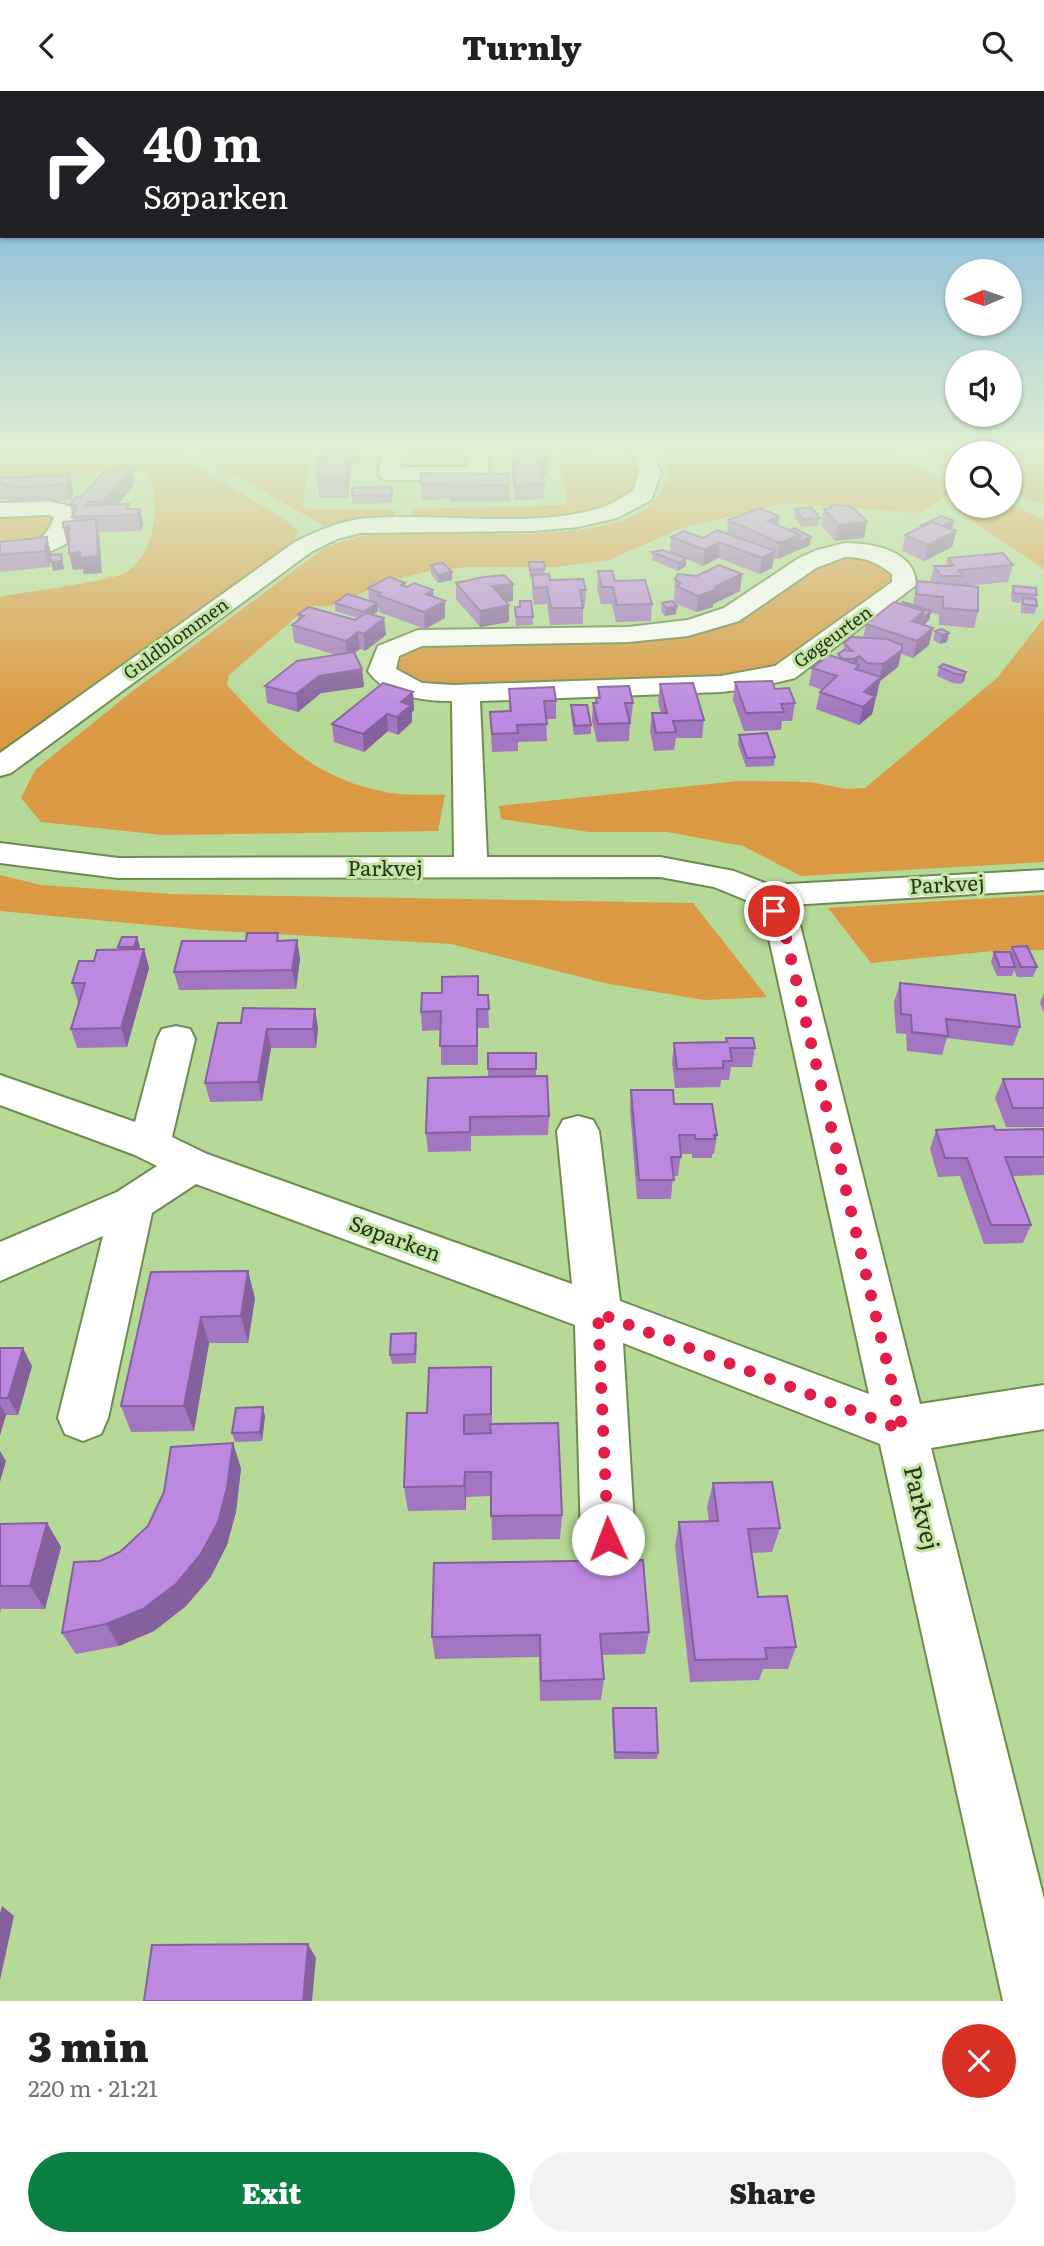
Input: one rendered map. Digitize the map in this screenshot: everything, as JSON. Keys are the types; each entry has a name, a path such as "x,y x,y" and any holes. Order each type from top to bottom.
{"street":[{"path":"0,553 47,546 58,539"},
{"name":"Guldblommen","path":"0,767 303,547 319,539"},
{"name":"Gøgeurten","path":"839,550 865,550 890,559 904,571 904,586 785,672 754,680 721,684 466,694 421,693 396,683 382,671 387,652 418,638 649,634 696,626 728,616 817,556 839,550"},
{"path":"466,694 472,843 469,869"},
{"name":"Parkvej","path":"0,853 118,868 660,867 722,878 766,896 1044,880"},
{"name":"Parkvej","path":"766,896 783,925 1036,2001"},
{"path":"150,1144 176,1039"},
{"name":"Søparken","path":"0,1090 150,1144 192,1165 598,1313 903,1430"},
{"path":"578,1131 598,1313 608,1539"},
{"path":"0,1262 132,1204 192,1165"},
{"path":"83,1418 132,1204"},
{"path":"903,1430 1044,1407"}],"shaded area":[{"path":"0,539 42,539 0,550"},
{"path":"150,539 295,539 301,543 0,755 0,597 119,575 137,563"},
{"path":"350,539 657,539 609,560 555,567 467,567 430,571 392,580 331,606 309,606 229,675 227,685 279,738 315,766 359,785 385,792 445,795 438,831 163,835 41,822 21,798 35,770 130,693 323,549"},
{"path":"999,539 1044,539 1044,569"},
{"path":"839,557 865,557 889,566 895,580 793,659 776,667 730,678 442,690 396,675 401,658 428,646 653,639 728,623 750,613 818,565"},
{"path":"1044,618 1044,862 801,876 743,846 667,832 589,832 501,819 499,806 739,781 810,782 846,789 865,788 997,678"},
{"path":"0,875 41,885 171,894 693,903 767,997 704,1000 609,984 451,944 204,930 0,911"},
{"path":"1044,895 1044,950 993,951 871,963 828,908"}],"building":[{"path":"47,539 45,551 0,555 0,542"},
{"path":"69,539 97,539 98,556 80,558 80,552 69,554"},
{"path":"677,539 742,539 775,551 762,558 719,542 705,550"},
{"path":"771,539 790,539 780,543"},
{"path":"915,539 940,539 928,545"},
{"path":"662,550 686,558 679,563 652,552"},
{"path":"1003,553 1013,565 959,570 963,576 941,576 934,566 954,566 948,558"},
{"path":"61,554 62,561 51,562 50,555"},
{"path":"529,562 544,562 545,569 530,570"},
{"path":"443,563 452,572 438,575 431,565"},
{"path":"719,565 742,574 715,587 715,590 698,596 676,586 681,583 675,579 678,574 697,576"},
{"path":"598,571 612,571 615,581 645,580 652,604 617,605 613,587 602,587"},
{"path":"549,574 550,580 583,579 586,590 580,590 583,608 551,608 547,587 534,588 532,575"},
{"path":"504,575 513,584 492,586 509,605 480,611 456,583 484,577"},
{"path":"389,577 405,583 401,585 407,587 414,583 433,590 426,594 445,601 424,612 378,595 381,593 368,588"},
{"path":"917,581 978,587 978,611 943,608 943,597 916,594"},
{"path":"1013,586 1036,588 1037,595 1014,593"},
{"path":"347,594 377,603 364,612 335,603"},
{"path":"1023,598 1036,599 1037,606 1023,604"},
{"path":"520,601 531,601 533,617 516,617 515,607 520,607"},
{"path":"672,601 677,606 666,608 662,603"},
{"path":"894,602 924,611 912,621 933,628 917,641 866,624"},
{"path":"903,602 931,611 922,618 924,611 901,604"},
{"path":"309,607 355,620 366,613 384,618 364,634 358,632 346,641 292,625 304,616 298,614"},
{"path":"942,629 949,633 942,635 935,631"},
{"path":"852,637 887,639 902,645 902,650 883,664 867,663 859,656 843,659 838,654 844,650 852,651 844,643"},
{"path":"354,652 362,669 319,676 296,694 265,686 297,661"},
{"path":"829,655 859,665 855,669 881,677 864,692 875,696 863,707 820,692 837,676 812,668"},
{"path":"943,664 966,672 964,675 955,674 939,667"},
{"path":"772,681 775,689 789,688 795,703 781,704 784,712 746,713 735,682"},
{"path":"383,683 413,692 401,702 411,705 397,717 387,714 363,734 332,724"},
{"path":"693,683 704,720 673,721 676,732 656,733 652,713 667,713 660,684"},
{"path":"629,686 633,703 625,703 630,723 598,724 593,703 597,703 596,698 600,698 598,687"},
{"path":"554,687 556,701 544,701 547,724 517,725 518,733 492,734 490,712 511,711 509,689"},
{"path":"571,705 587,705 591,725 575,726"},
{"path":"767,733 775,757 747,758 739,735"},
{"path":"247,933 278,933 277,941 297,940 292,970 174,972 182,941 246,941"},
{"path":"122,937 137,937 134,947 118,947"},
{"path":"1027,946 1037,967 1021,967 1012,947"},
{"path":"144,949 121,1028 71,1029 85,983 72,983 79,961 94,961 97,950"},
{"path":"994,952 1010,952 1015,967 1000,967"},
{"path":"478,976 478,995 488,995 489,1009 477,1009 477,1046 440,1046 441,1011 421,1012 422,993 442,993 442,977"},
{"path":"900,983 1015,995 1020,1027 946,1019 948,1036 912,1032 911,1015 901,1014"},
{"path":"243,1008 315,1009 313,1029 267,1029 258,1082 205,1083 218,1023 241,1023"},
{"path":"726,1038 753,1038 755,1048 730,1048 732,1061 723,1061 723,1068 677,1069 674,1043 727,1042"},
{"path":"488,1053 536,1053 536,1069 488,1069"},
{"path":"547,1076 549,1116 470,1117 470,1132 426,1133 428,1078"},
{"path":"1003,1079 1044,1079 1044,1108 1013,1108"},
{"path":"631,1090 673,1090 674,1104 712,1104 717,1135 714,1135 715,1139 695,1139 695,1135 679,1135 681,1157 671,1157 674,1180 639,1180"},
{"path":"994,1126 995,1130 1044,1129 1044,1157 1005,1157 1031,1225 991,1225 967,1158 945,1158 936,1130"},
{"path":"248,1271 241,1316 201,1317 184,1406 121,1406 151,1272"},
{"path":"416,1333 415,1354 390,1355 391,1334"},
{"path":"0,1348 23,1348 8,1398 0,1398"},
{"path":"491,1367 491,1414 464,1415 464,1434 491,1433 490,1424 558,1423 562,1515 491,1516 491,1472 465,1472 464,1486 404,1487 407,1413 427,1413 429,1368"},
{"path":"263,1407 260,1432 232,1433 236,1408"},
{"path":"233,1443 227,1488 218,1522 201,1554 176,1584 143,1609 106,1624 62,1633 74,1562 100,1561 120,1552 148,1526 164,1492 171,1447"},
{"path":"772,1482 780,1528 748,1529 758,1597 787,1596 796,1647 765,1648 767,1659 695,1660 679,1522 718,1521 713,1483"},
{"path":"47,1523 30,1586 0,1586 0,1524"},
{"path":"643,1560 649,1632 600,1634 604,1679 541,1681 540,1635 432,1637 434,1563"},
{"path":"613,1708 656,1708 658,1753 615,1752"},
{"path":"308,1944 303,2001 144,2001 152,1945"}],"route":[{"path":"608,1539 598,1313 903,1430 783,925 774,911"}]}
